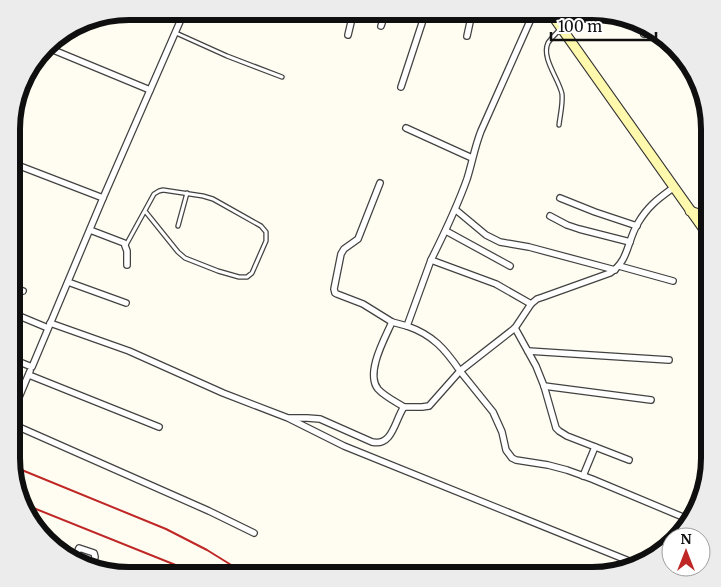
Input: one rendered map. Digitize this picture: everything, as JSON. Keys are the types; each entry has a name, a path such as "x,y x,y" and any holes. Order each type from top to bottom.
{"street":[{"path":"20,395 180,20"},
{"path":"348,35 352,20"},
{"path":"381,26 383,20"},
{"path":"401,86 423,20"},
{"path":"467,36 470,20"},
{"path":"407,326 431,260 456,210 481,130 530,20"},
{"path":"557,20 701,225"},
{"path":"54,50 150,90"},
{"path":"406,128 472,158"},
{"path":"20,165 103,198"},
{"path":"380,183 358,239 342,252 339,259 335,293 363,304 392,322 421,330 442,347 493,412 502,432 506,450 512,458 548,465 583,476 683,517"},
{"path":"392,322 378,354 374,370 376,386 380,391 404,407 429,406 460,371 515,328 536,299 610,273 617,268 624,260 637,226 646,211 652,204 674,188"},
{"path":"560,198 637,226"},
{"path":"456,210 486,235 500,242 673,281"},
{"path":"690,210 701,214"},
{"path":"550,216 579,229 630,242"},
{"path":"90,230 126,245 127,265"},
{"path":"446,231 510,266"},
{"path":"431,260 496,284 531,304"},
{"path":"68,282 126,304"},
{"path":"20,289 24,291"},
{"path":"20,316 129,351 223,393 288,418 344,446 627,561"},
{"path":"515,328 544,386 554,422 559,431 567,436 629,460"},
{"path":"528,351 669,360"},
{"path":"20,362 32,367"},
{"path":"29,374 159,427"},
{"path":"544,386 651,400"},
{"path":"288,418 320,419 372,442 379,443 388,439 404,407"},
{"path":"20,428 254,532"},
{"path":"583,476 595,447"},
{"path":"77,553 79,548 94,553 96,557 95,561"}],"lane":[{"path":"559,126 562,94 546,51 549,42 562,28"},
{"path":"175,32 220,53 282,77"},
{"path":"126,245 154,194 160,190 203,196 212,200 261,226 266,232 266,241 252,273 244,278 239,277 184,258 145,211"},
{"path":"178,226 187,193"}],"railway":[{"path":"21,470 166,529 207,550 234,567"},
{"path":"33,508 181,567"}]}
